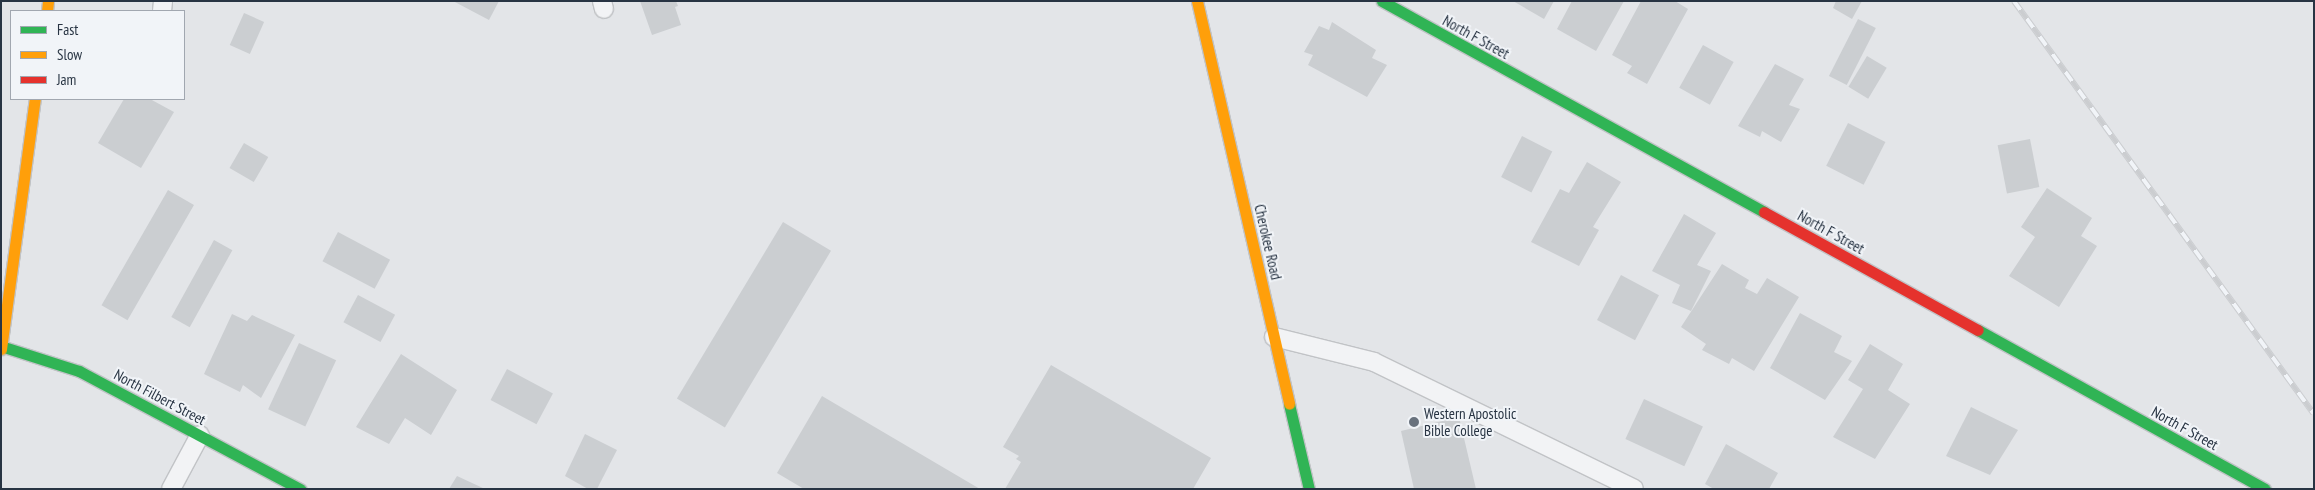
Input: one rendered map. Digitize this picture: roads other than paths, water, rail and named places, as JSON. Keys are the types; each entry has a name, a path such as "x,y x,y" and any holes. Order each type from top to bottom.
{"street":[{"name":"Cherokee Road","path":"1197,1 1309,489"},
{"name":"North F Street","path":"1382,1 2265,489"},
{"path":"1,347 35,100"},
{"name":"North Filbert Street","path":"1,347 79,371 300,489"}],"lane":[{"path":"1274,337 1374,362 1634,489"},
{"path":"171,489 200,435"}],"railway":[{"path":"2014,1 2314,414"}],"place":[{"name":"Western Apostolic Bible College","path":"1414,422"}]}
